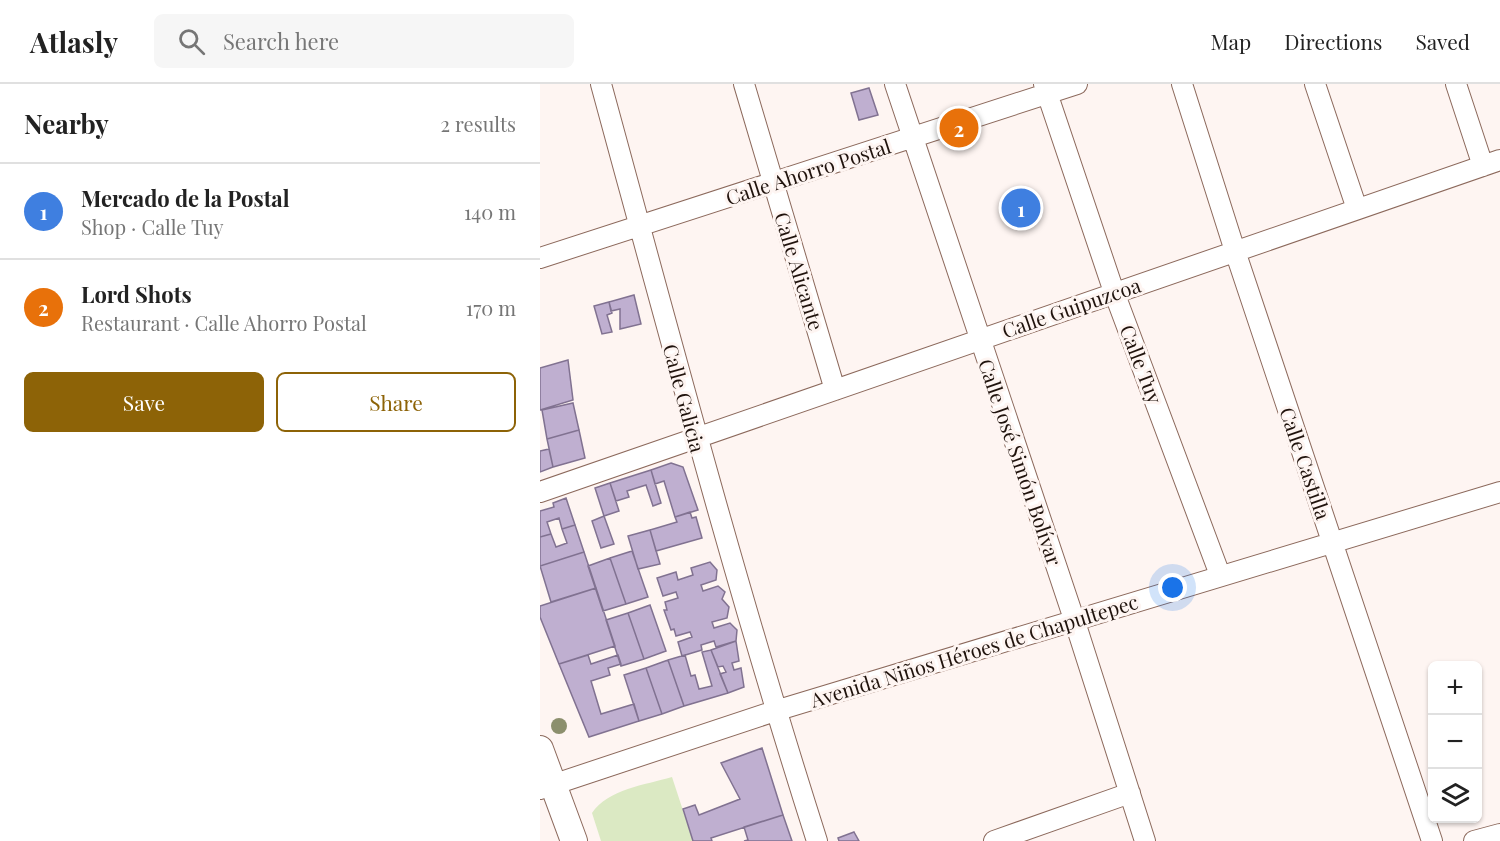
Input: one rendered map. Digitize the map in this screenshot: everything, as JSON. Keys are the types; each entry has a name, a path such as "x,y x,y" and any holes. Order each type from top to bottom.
{"main road":[{"path":"540,750 547,787 574,841"}],"street":[{"name":"Calle Galicia","path":"601,84 695,437 775,711 817,841"},
{"name":"Calle Alicante","path":"744,84 835,390"},
{"name":"Calle José Simón Bolívar","path":"895,84 1074,619 1145,841"},
{"name":"Calle Ahorro Postal","path":"540,258 912,137 1046,89 1077,84"},
{"name":"Calle Castilla","path":"1182,84 1235,251 1432,841"},
{"path":"1315,84 1357,209"},
{"path":"1456,84 1492,163"},
{"name":"Calle Tuy","path":"1046,89 1114,292 1220,575"},
{"name":"Calle Guipuzcoa","path":"540,492 1492,163"},
{"name":"Avenida Niños Héroes de Chapultepec","path":"547,787 775,711 1500,492"},
{"path":"994,841 1130,793"},
{"path":"1474,841 1500,834"}],"green space":[{"path":"672,777 693,841 601,841 592,813 599,805 617,793"}],"building":[{"path":"869,88 878,115 859,120 851,93"},
{"path":"634,295 641,324 620,329 620,309 611,311 609,302"},
{"path":"609,302 612,313 607,315 612,332 602,334 594,306"},
{"path":"568,360 573,400 540,410 540,368"},
{"path":"573,403 579,430 547,439 542,410"},
{"path":"579,430 585,458 553,467 547,439"},
{"path":"549,449 553,467 540,472 540,451"},
{"path":"671,463 683,467 698,510 675,517 664,481 655,484 651,470"},
{"path":"651,470 661,503 653,506 646,485 627,491 629,497 616,501 610,483"},
{"path":"610,483 619,511 604,516 595,488"},
{"path":"566,498 575,525 562,529 559,518 547,522 551,534 540,537 540,511 554,507 553,503"},
{"path":"690,512 692,518 696,517 702,538 656,551 650,530 677,522 675,517"},
{"path":"604,516 614,544 601,548 592,521"},
{"path":"575,525 584,552 540,566 540,537 551,534 556,547 567,543 562,529"},
{"path":"650,530 660,564 638,569 628,536"},
{"path":"632,551 648,597 626,604 610,558"},
{"path":"584,552 596,588 551,602 540,566"},
{"path":"610,558 626,604 603,611 588,566"},
{"path":"710,562 717,570 716,580 701,585 703,591 718,586 725,592 722,599 729,607 727,618 712,622 714,628 730,623 737,630 736,641 716,647 714,641 701,645 702,650 682,656 678,642 692,637 690,632 676,636 674,629 671,630 664,610 667,610 665,602 678,598 676,592 663,596 657,578 676,572 678,580 693,575 691,568"},
{"path":"596,588 615,646 559,664 540,617 540,606"},
{"path":"650,605 666,651 644,659 628,613"},
{"path":"628,613 644,659 621,666 606,620"},
{"path":"736,641 739,661 732,663 734,670 741,668 744,687 728,693 720,674 726,672 723,666 718,667 711,650"},
{"path":"711,650 728,693 684,706 668,660 685,655 691,676 695,675 699,689 712,686 702,652"},
{"path":"588,655 591,664 618,655 621,664 608,668 610,675 591,681 601,714 634,704 639,721 589,737 559,664"},
{"path":"668,660 684,706 662,714 646,668"},
{"path":"646,668 662,714 639,721 624,675"},
{"path":"762,748 783,815 711,838 712,841 693,841 683,809 695,805 699,815 740,799 721,763"},
{"path":"783,815 792,841 744,841 748,840 744,827"},
{"path":"854,832 859,841 839,841 838,838"}],"place":[{"name":"Lord Shots","path":"959,128"},
{"name":"Mercado de la Postal","path":"1021,208"}]}
